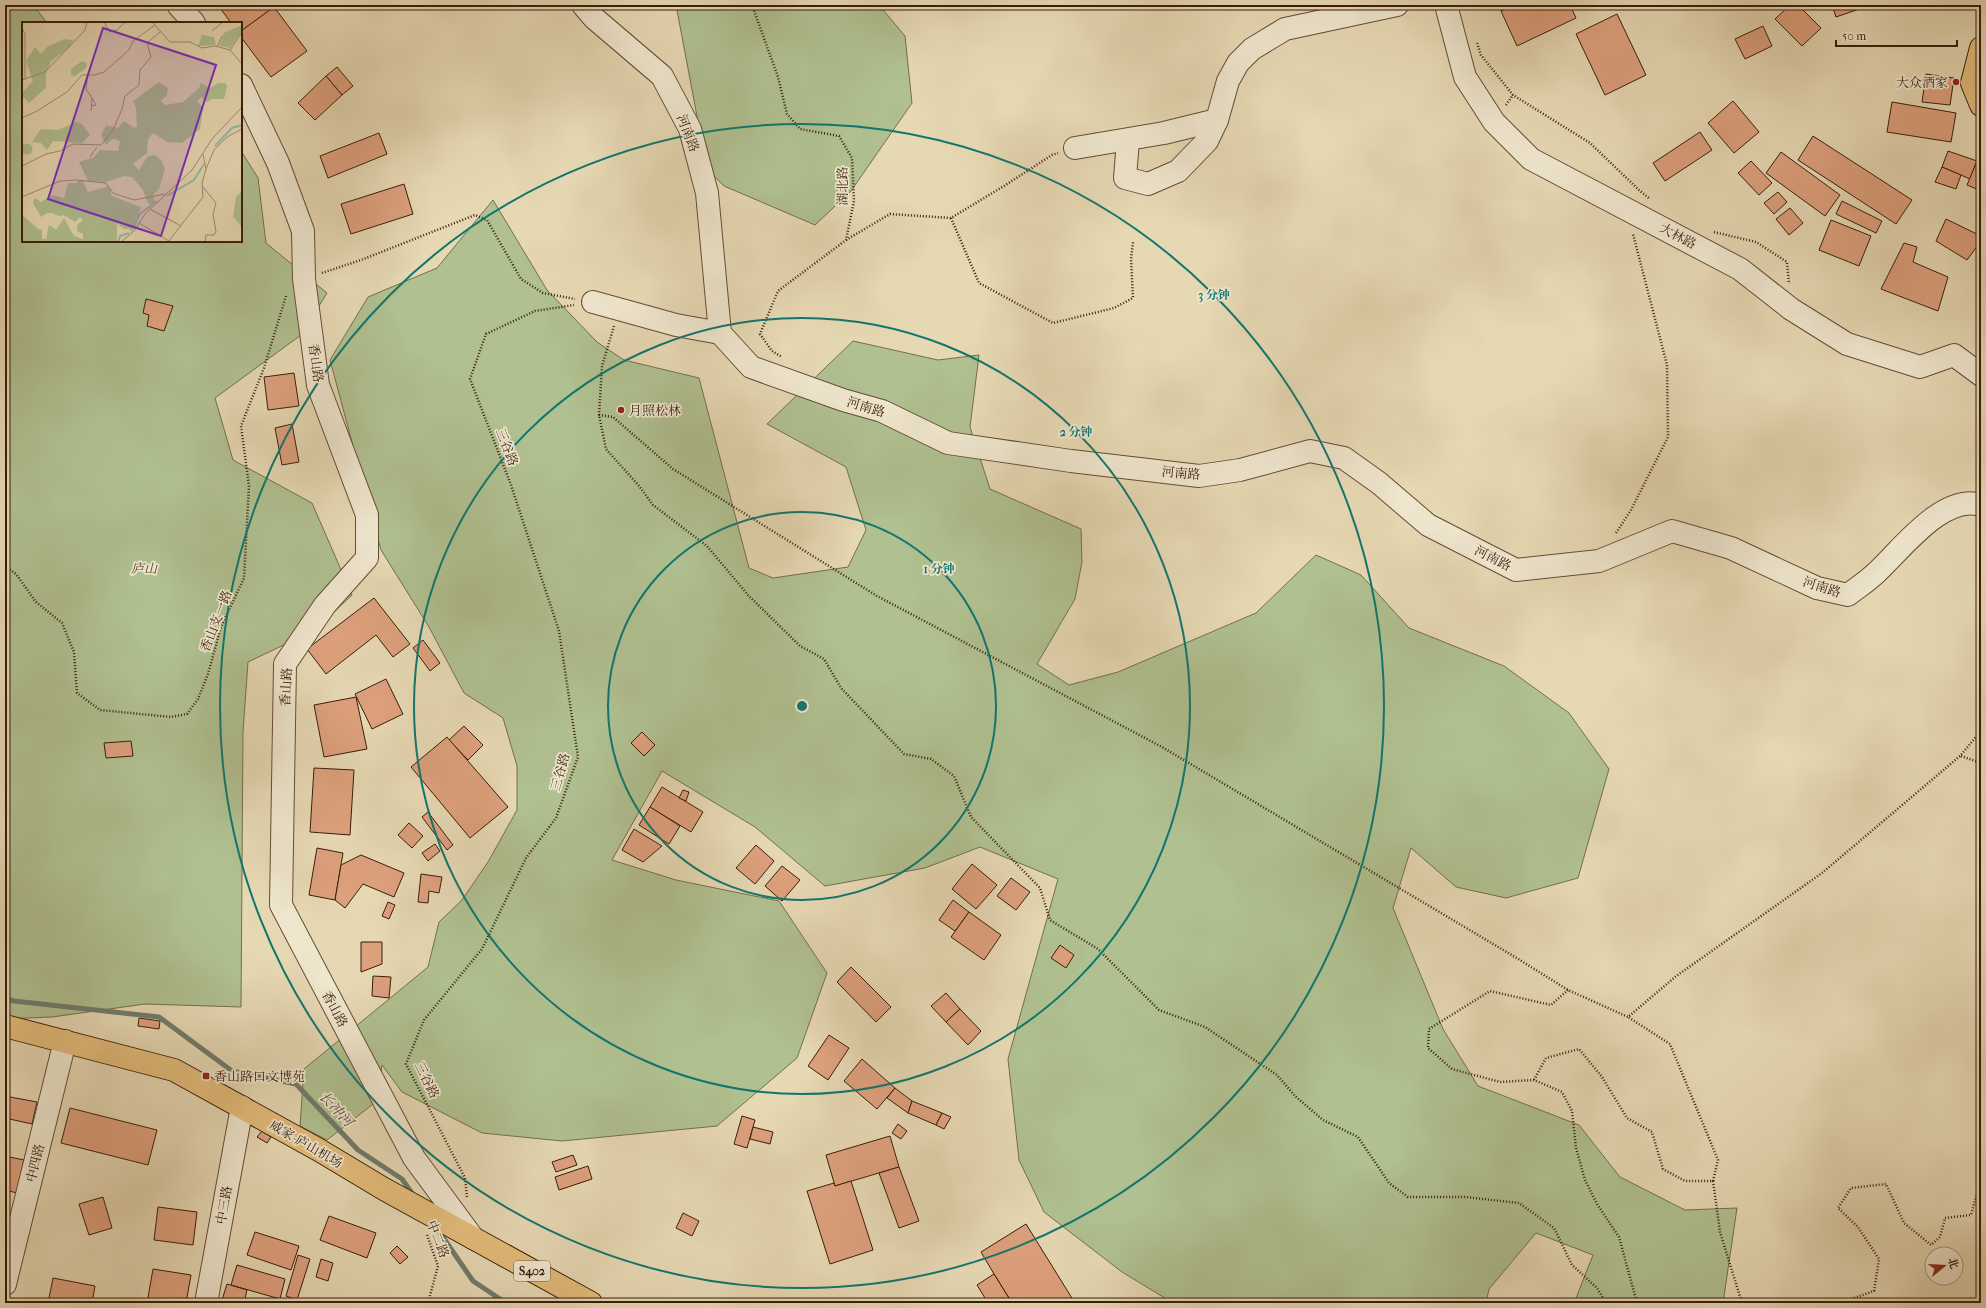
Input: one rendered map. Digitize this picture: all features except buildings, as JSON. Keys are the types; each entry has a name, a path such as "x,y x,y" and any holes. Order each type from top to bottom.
{"main road":[{"path":"1981,48 1972,83 1981,105"},
{"name":"威家-庐山机场","path":"5,1026 174,1070 591,1303"}],"street":[{"path":"178,5 193,22"},
{"name":"河南路","path":"583,5 594,18 662,76 690,129 707,194 720,333 751,368 843,400 882,410 948,443 1071,461 1199,476 1240,470 1310,451 1344,458 1379,483 1428,525 1516,570 1599,561 1672,531 1731,548 1817,588 1848,595 1876,574 1930,520 1959,505 1981,505"},
{"path":"1128,140 1125,178 1148,184 1178,171 1207,140 1218,120 1228,81 1238,63 1252,49 1285,29 1397,5"},
{"name":"大林路","path":"1446,5 1465,77 1494,122 1530,159 1740,269 1791,308 1847,344 1920,367 1954,355 1981,375"},
{"name":"香山路","path":"242,87 278,163 303,231 304,279 318,385 366,515 367,558 326,605 285,664 281,905 414,1158 473,1238"},
{"path":"1075,148 1164,133 1218,120"},
{"path":"593,302 676,326 720,333"},
{"name":"中四路","path":"5,1284 65,1041"},
{"name":"中三路","path":"206,1303 242,1107"}],"path":[{"name":"湖北路","path":"752,5 778,77 787,114 800,129 839,136 852,158 854,201 846,240"},
{"path":"1477,41 1481,55 1513,95 1590,143 1639,190 1652,200"},
{"path":"783,358 772,351 760,334 778,291 846,240 890,214 951,218 1052,155 1075,148"},
{"path":"1615,535 1631,510 1668,437 1667,365 1626,209"},
{"name":"香山支一路","path":"5,566 16,574 36,602 62,623 74,652 77,693 100,710 171,717 186,714 198,699 208,674 221,627 244,578 249,486 241,426 264,368 287,291 304,279 361,260 475,214 487,220 521,279 543,293 593,302"},
{"path":"951,218 979,284 1053,322 1114,308 1133,298 1131,259 1133,242"},
{"path":"1712,232 1756,242 1787,262 1791,308"},
{"name":"三谷路","path":"468,1200 464,1178 406,1064 424,1020 482,949 526,858 556,818 578,756 559,631 511,485 470,379 486,334 535,311 593,302"},
{"path":"618,310 602,366 599,415 606,449 640,486 653,505 707,546 748,595 800,646 824,659 841,688 904,754 930,759 954,776 971,817 1040,888 1050,920 1098,949 1159,1010 1205,1027 1277,1075 1295,1096 1323,1120 1358,1136 1389,1183 1408,1197 1465,1197 1519,1204 1554,1228 1572,1265 1597,1288 1606,1303"},
{"path":"599,415 612,417 673,470 877,596 1162,747 1509,953 1568,990 1628,1017 1670,1044 1718,1160 1713,1181 1720,1232 1742,1303"},
{"path":"1628,1017 1675,976 1822,873 1960,756 1981,732"},
{"path":"1960,756 1981,763"},
{"path":"1568,990 1551,1005 1490,991 1429,1029 1428,1048 1452,1069 1500,1082 1534,1080 1562,1092 1572,1111 1576,1148 1585,1180 1597,1204 1619,1237 1637,1303"},
{"path":"1534,1080 1546,1058 1579,1049 1602,1077 1627,1118 1652,1132 1663,1169 1685,1182 1713,1181"},
{"path":"1840,1303 1874,1291 1879,1259 1858,1227 1838,1208 1851,1188 1886,1184 1904,1223 1932,1245 1940,1237 1945,1218 1971,1215 1981,1179"},
{"name":"中二路","path":"414,1205 428,1236 438,1266 428,1303"}],"green space":[{"name":"庐山","path":"5,5 33,5 46,22 22,22 22,242 242,242 243,154 258,178 266,243 327,293 301,335 215,398 233,460 312,503 352,595 315,630 248,662 243,732 241,1007 145,1004 52,1017 5,1019"},
{"path":"676,5 879,5 905,36 912,103 851,191 815,225 724,186 707,169"},
{"path":"493,200 547,290 597,342 624,360 699,378 749,568 773,578 848,567 866,530 846,467 767,424 853,341 938,360 979,355 970,427 990,489 1081,529 1082,562 1075,599 1037,664 1069,685 1118,672 1256,613 1316,555 1361,575 1409,628 1504,666 1569,713 1609,769 1578,878 1506,898 1456,887 1411,848 1393,908 1443,1029 1478,1086 1579,1125 1620,1177 1685,1210 1737,1208 1723,1303 1574,1303 1593,1255 1536,1233 1489,1289 1486,1303 1173,1303 1122,1272 1044,1212 1019,1160 1008,1059 1058,879 980,847 925,868 825,886 755,827 662,771 612,860 676,880 779,901 827,973 797,1058 717,1126 562,1141 482,1133 402,1092 382,1065 377,1101 327,1140 300,1126 304,1069 428,967 439,922 462,900 488,862 517,810 517,766 503,718 464,693 429,627 381,550 330,360 368,297 437,268"}],"waterway":[{"name":"长冲河","path":"5,999 159,1017 232,1071 296,1084 358,1150 402,1179 414,1196"},
{"name":"长冲河","path":"436,1227 473,1281 506,1303"}],"place":[{"name":"大众酒家","path":"1956,82"},
{"name":"月照松林","path":"621,410"},
{"name":"香山路口文博苑","path":"206,1076"}]}
